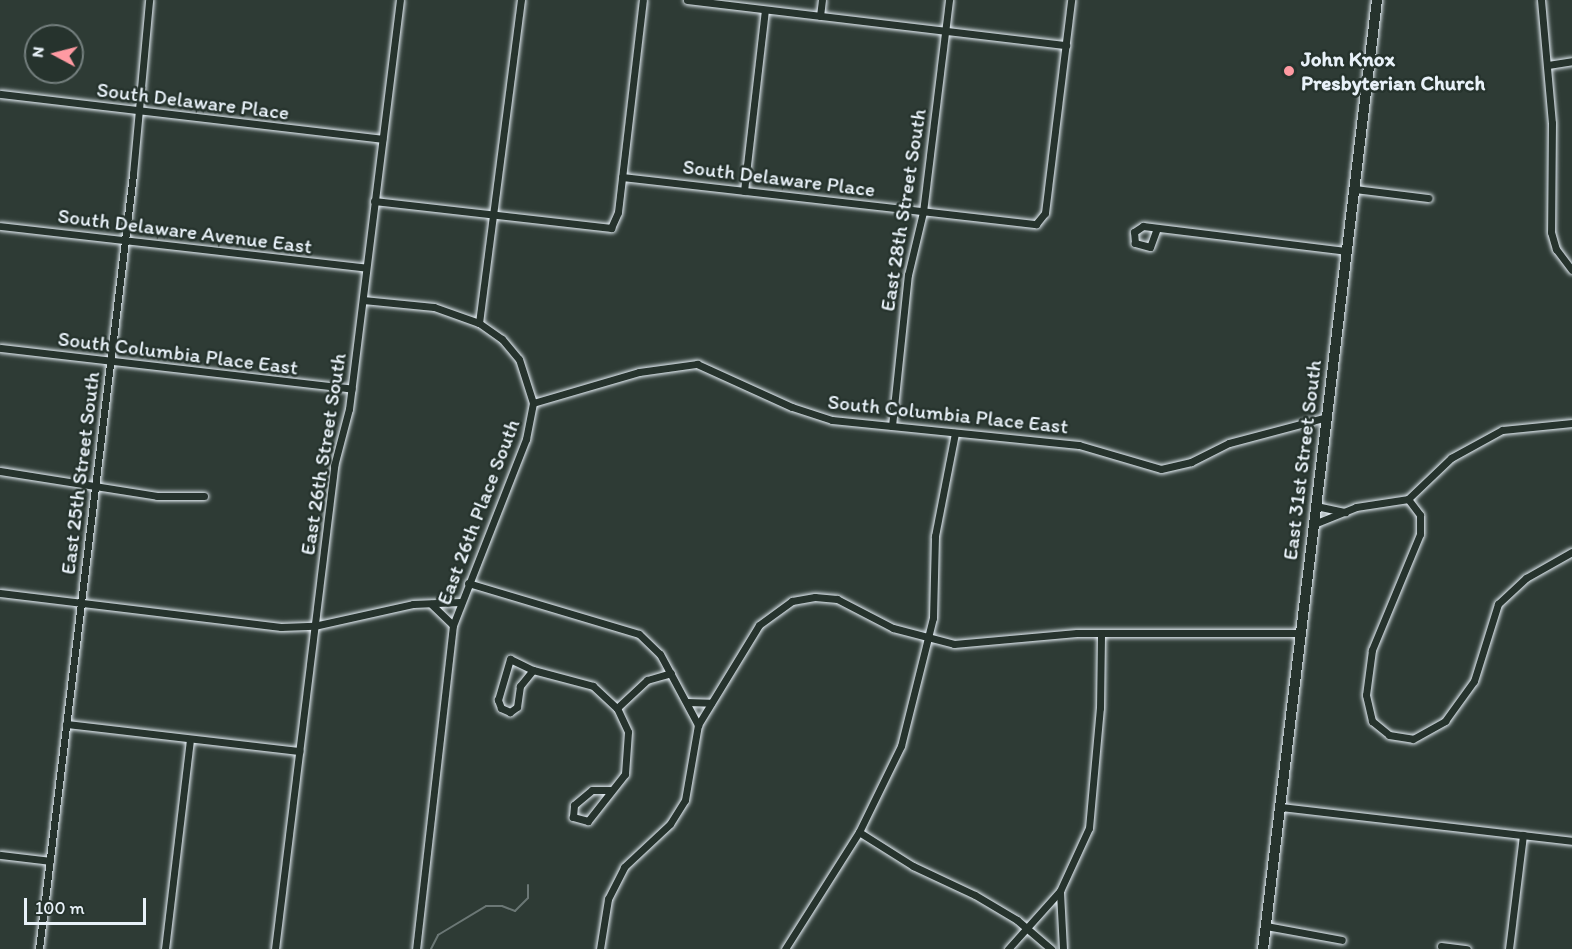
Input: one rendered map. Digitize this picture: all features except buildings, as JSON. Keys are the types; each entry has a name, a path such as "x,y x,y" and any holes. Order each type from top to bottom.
{"main road":[{"name":"East 31st Street South","path":"1263,949 1377,0"}],"street":[{"name":"East 25th Street South","path":"39,949 125,242 148,0"},
{"path":"394,0 399,0"},
{"name":"East 26th Street South","path":"275,949 335,454 352,389 399,0"},
{"path":"479,323 521,0"},
{"path":"374,201 605,228 615,224 643,0"},
{"path":"687,0 1066,45 1071,0"},
{"path":"820,16 822,0"},
{"name":"East 28th Street South","path":"892,426 908,275 923,212 949,0"},
{"path":"1541,0 1552,123 1551,232 1556,249 1572,270"},
{"path":"744,191 765,10"},
{"name":"South Delaware Place","path":"622,177 1028,225 1040,222 1046,213 1066,45"},
{"path":"1548,65 1572,61"},
{"name":"South Delaware Place","path":"0,94 382,139"},
{"path":"1354,189 1428,198"},
{"name":"South Delaware Avenue East","path":"0,226 366,268"},
{"path":"1157,228 1347,251"},
{"name":"East 26th Place South","path":"363,300 434,307 479,323 502,339 519,359 533,403 526,439 460,602 453,625 416,949"},
{"name":"South Columbia Place East","path":"0,348 352,389"},
{"name":"South Columbia Place East","path":"533,403 648,369 697,363 810,414 892,426 1079,445 1161,469 1191,462 1229,443 1327,417"},
{"path":"1314,525 1345,512 1408,498 1451,458 1502,430 1572,423"},
{"path":"785,949 859,832 901,746 917,690 926,639 933,618 938,515 955,433"},
{"path":"0,471 157,496 204,496"},
{"path":"1408,498 1420,515 1420,534 1372,650 1366,695 1372,722 1396,737 1413,739 1446,720 1474,681 1498,604 1526,578 1572,552"},
{"path":"1316,506 1345,512"},
{"path":"468,583 639,634 653,645 698,725"},
{"path":"0,593 271,626 314,626 394,606 460,602"},
{"path":"600,949 608,899 624,867 670,824 685,800 698,725 759,626 792,601 815,597 837,599 893,628 926,639 954,644 1101,633 1301,633"},
{"path":"430,604 453,625"},
{"path":"1008,949 1060,891 1091,817 1100,708 1101,633"},
{"path":"533,670 520,686 517,707 510,711 501,708 498,700 505,686 507,661 514,659 533,670 592,686 617,708 628,732 625,774 588,821 574,819 574,805 592,790 611,790"},
{"path":"617,708 647,680 670,673"},
{"path":"687,702 711,704"},
{"path":"66,724 299,751"},
{"path":"165,949 190,739"},
{"path":"1280,807 1572,841"},
{"path":"859,832 913,867 975,895 1028,928 1051,949"},
{"path":"1509,949 1523,835"},
{"path":"0,855 50,861"},
{"path":"1060,891 1063,949"},
{"path":"1266,926 1342,940"},
{"path":"1441,946 1467,949"}],"waterway":[{"path":"431,949 438,935 486,906 502,906 515,911 528,898 528,885"}],"place":[{"name":"John Knox Presbyterian Church","path":"1289,71"}]}
